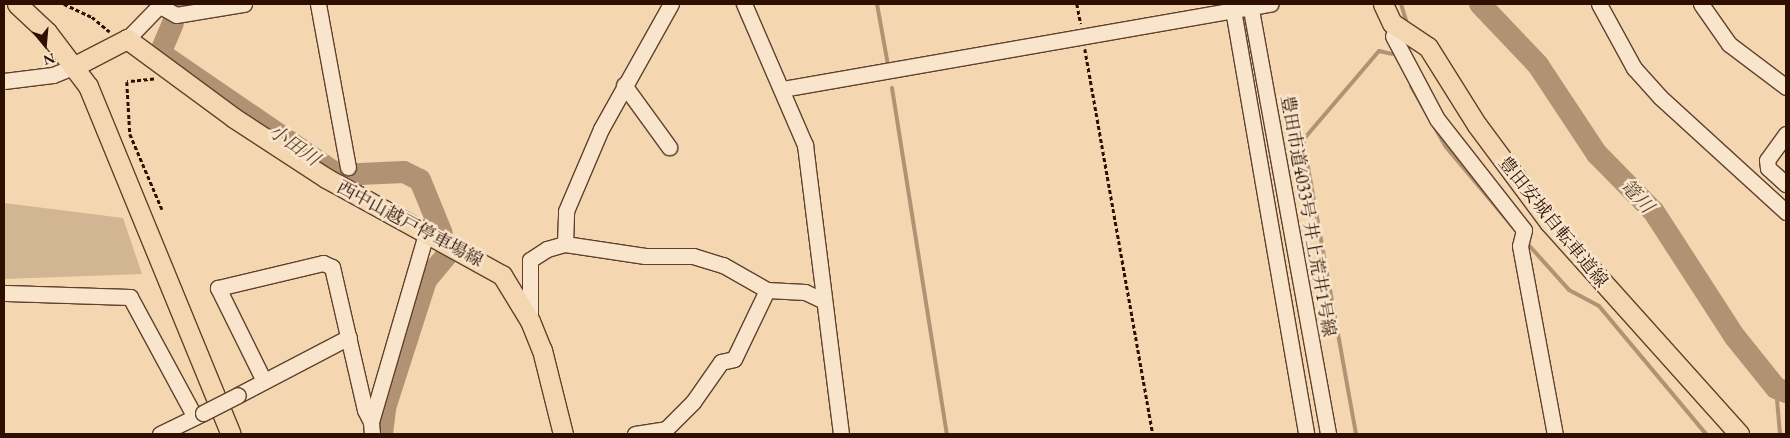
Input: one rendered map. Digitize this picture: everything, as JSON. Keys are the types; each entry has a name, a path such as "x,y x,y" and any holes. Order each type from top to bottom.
{"main road":[{"path":"18,4 75,66 105,122 231,434"},
{"name":"豊田安城自転車道線","path":"1383,4 1386,16 1392,22 1428,47 1477,125 1549,222 1739,434"},
{"path":"75,66 123,42"},
{"name":"西中山越戸停車場線","path":"123,42 326,178 502,275 530,321 552,386 563,434"}],"street":[{"path":"123,42 161,5 176,15 244,4"},
{"path":"318,4 348,167"},
{"path":"565,244 566,211 624,85 671,4"},
{"path":"744,4 804,144 842,434"},
{"path":"782,89 1083,37 1233,7 1272,4"},
{"path":"1599,4 1634,68 1660,97 1786,212"},
{"path":"1701,4 1729,44 1786,87"},
{"name":"豊田市道4033号 井上荒井1号線","path":"1250,5 1328,434"},
{"path":"1233,7 1306,434"},
{"path":"1394,36 1437,119 1524,230 1520,246 1555,434"},
{"path":"4,81 53,75 75,66"},
{"path":"624,85 670,147"},
{"path":"1786,134 1768,160 1768,168 1786,184"},
{"path":"372,428 426,234"},
{"path":"530,321 530,260 547,249 565,244 645,256 693,256 723,265 767,290 805,292 824,301"},
{"path":"264,381 218,288 323,263 332,267 365,410 372,428"},
{"path":"635,434 666,429 693,402 712,372 721,362 734,359 767,290"},
{"path":"4,293 130,297 199,415"},
{"path":"160,434 238,396 349,337"}],"path":[{"path":"64,4 98,21 123,42"},
{"path":"1077,4 1153,434"},
{"path":"162,208 130,134 127,82 176,76"}],"shaded area":[{"path":"4,203 123,218 142,274 4,279"}],"waterway":[{"path":"877,4 888,65"},
{"path":"1401,4 1407,24"},
{"name":"篭川","path":"1480,4 1538,65 1597,154 1654,212 1735,337 1776,388 1786,392"},
{"name":"小田川","path":"173,23 160,53 338,175 404,172 420,180 442,234"},
{"path":"1356,434 1303,140 1379,51 1392,54"},
{"path":"1394,52 1399,61"},
{"path":"1411,86 1446,147 1513,227"},
{"path":"892,88 947,434"},
{"path":"1526,242 1569,290 1599,306 1706,434"},
{"name":"小田川","path":"382,434 385,408 426,280 449,253"},
{"path":"1776,388 1780,434"}]}
